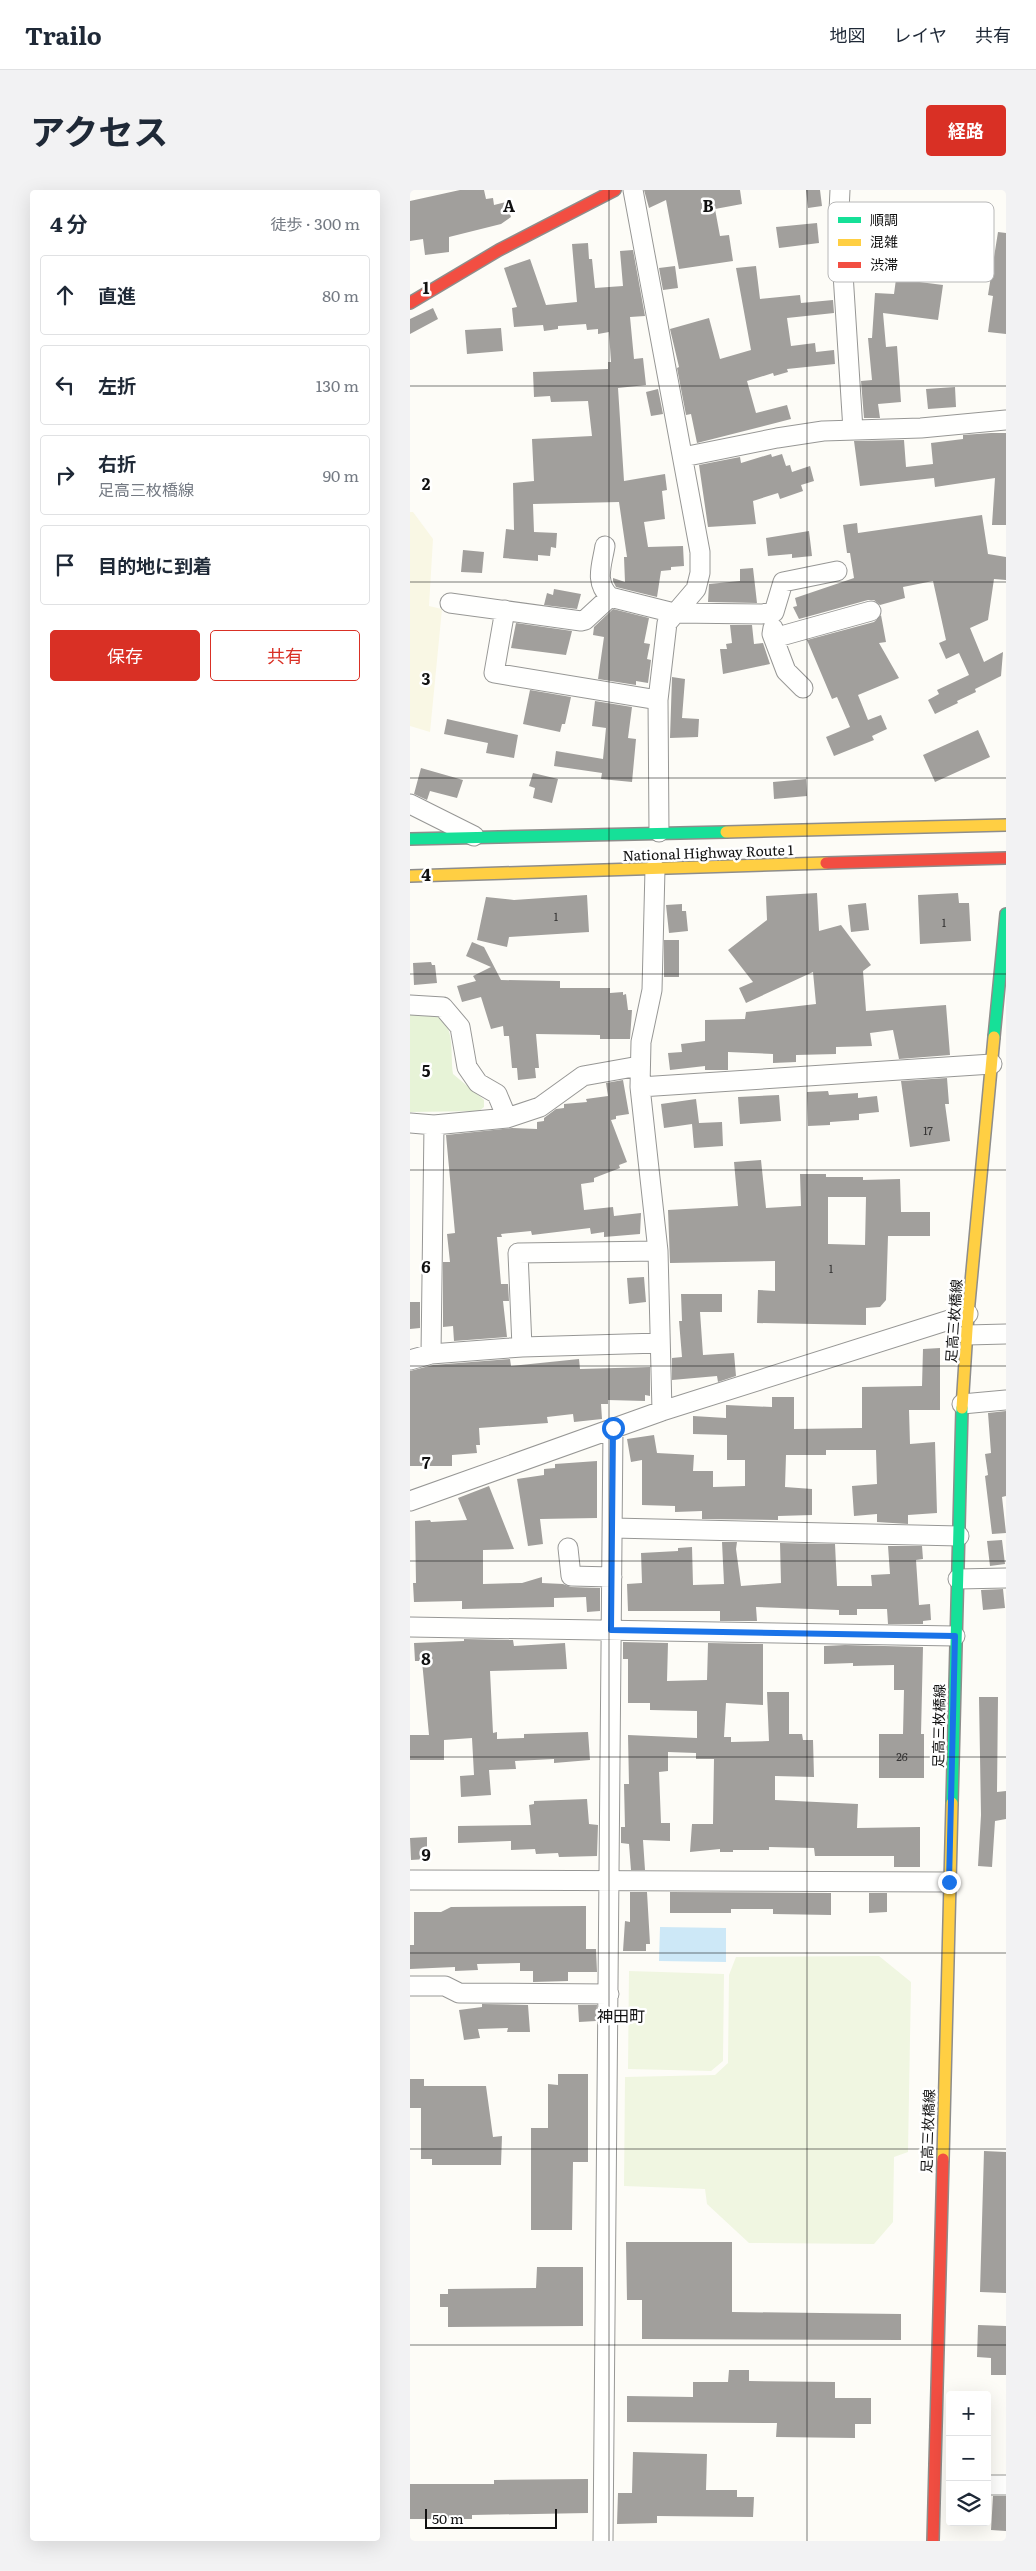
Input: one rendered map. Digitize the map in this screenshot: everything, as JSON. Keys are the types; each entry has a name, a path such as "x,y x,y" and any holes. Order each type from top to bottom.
{"main road":[{"path":"410,303 602,192"},
{"name":"National Highway Route 1","path":"410,839 1006,824"},
{"name":"National Highway Route 1","path":"410,876 1006,858"},
{"name":"足高三枚橋線","path":"933,2541 942,2482 949,1882 962,1404 968,1314 998,1082 992,1064 1006,914"}],"street":[{"path":"633,190 699,543 700,574 696,589 667,623 658,700 659,832"},
{"path":"844,282 853,430"},
{"path":"683,458 777,438 822,431 921,428 1006,420"},
{"path":"605,546 600,585 610,597 674,613 762,614 774,612"},
{"path":"803,688 786,671 774,638 774,612 783,582 836,571"},
{"path":"450,603 585,620 610,597"},
{"path":"505,610 494,673 658,700"},
{"path":"774,638 871,611"},
{"path":"410,804 477,838"},
{"path":"655,869 652,990 641,1042 639,1066 658,1251 662,1411"},
{"path":"410,1004 443,1006 460,1027 467,1067 478,1083 497,1094 507,1118"},
{"path":"640,1087 992,1064"},
{"path":"410,1123 434,1125 507,1118 540,1107 583,1076 639,1066"},
{"path":"431,1354 434,1125"},
{"path":"522,1346 518,1253 658,1251"},
{"path":"410,1501 662,1411 968,1314"},
{"path":"967,1335 1006,1334"},
{"path":"410,1360 431,1354 522,1346 660,1344"},
{"path":"962,1404 1006,1400"},
{"path":"603,2541 613,1428"},
{"path":"612,1528 959,1536"},
{"path":"568,1548 571,1576 612,1577"},
{"path":"958,1579 1006,1578"},
{"path":"410,1627 955,1636"},
{"path":"410,1880 949,1882"},
{"path":"410,1986 445,1986 459,1993 609,1994"},
{"path":"991,2484 1006,2485"}],"shaded area":[{"path":"410,512 413,512 433,539 429,606 442,609 430,732 410,726"}],"green space":[{"path":"410,1012 431,1014 443,1021 450,1034 453,1074 484,1100 484,1107 479,1111 410,1112"},
{"path":"879,1956 911,1982 908,2152 894,2157 893,2222 874,2244 749,2243 707,2204 705,2189 624,2186 625,2077 715,2075 728,2063 729,1975 736,1957"},
{"path":"629,1971 724,1974 723,2061 711,2071 628,2069"}],"water":[{"path":"660,1927 726,1928 726,1962 659,1961"}],"building":[{"path":"460,190 484,190 486,199 493,198 494,205 506,202 511,217 501,224 449,237 449,252 425,255 423,239 410,241 410,201"},
{"path":"644,190 740,190 742,204 715,209 720,236 729,235 733,261 679,269 666,200 649,208"},
{"path":"806,190 820,190 822,206 808,208"},
{"path":"817,223 819,243 779,248 776,227"},
{"path":"998,232 1006,233 1006,334 988,332 993,296 988,295 990,282 994,282 994,257"},
{"path":"588,243 595,288 623,286 620,251 633,250 645,316 630,317 634,359 643,358 646,385 618,388 624,481 665,474 667,490 662,491 665,519 644,522 648,547 683,546 684,566 671,567 671,570 661,571 657,597 616,587 613,581 613,578 625,582 624,557 627,557 619,502 533,504 534,532 557,533 556,548 551,547 550,556 538,555 538,561 503,558 506,529 514,530 513,483 534,481 532,439 592,436 588,401 551,402 550,396 534,397 533,372 608,369 608,362 611,362 609,332 598,334 598,329 587,330 586,324 558,326 558,329 544,331 543,325 514,327 512,308 517,307 504,268 530,259 546,305 577,302 572,244"},
{"path":"675,266 678,288 663,290 659,268"},
{"path":"756,266 760,299 800,295 801,303 833,300 834,313 787,318 791,346 815,343 816,352 834,350 835,364 787,369 788,372 774,376 773,373 747,381 756,413 787,405 791,419 697,443 691,414 686,415 677,368 679,367 670,329 709,318 720,359 751,350 736,268"},
{"path":"896,282 920,282 943,285 938,320 883,313 886,347 897,346 901,402 878,404 880,418 864,418 861,381 872,380 868,338 872,338 875,293 894,294"},
{"path":"433,308 438,319 410,334 410,319"},
{"path":"501,328 503,351 467,354 465,330"},
{"path":"955,387 956,407 928,409 926,389"},
{"path":"658,389 663,414 651,416 646,392"},
{"path":"1006,433 1006,525 992,525 995,478 935,487 934,478 860,486 854,441 904,440 906,467 933,464 931,443 963,439 963,435"},
{"path":"771,454 772,457 782,454 786,466 790,465 792,472 810,466 814,481 801,485 803,491 780,499 778,493 753,501 756,524 708,527 699,465 740,457 741,463"},
{"path":"982,515 988,554 1006,557 1006,580 994,579 988,620 970,628 984,662 1003,652 1001,676 975,689 976,692 957,701 958,703 935,714 928,700 939,694 937,690 969,675 959,653 946,659 939,643 946,640 933,581 903,587 905,598 880,605 874,600 868,600 799,619 793,607 797,606 795,598 854,578 850,553 847,553 843,525 857,523 858,533"},
{"path":"809,531 812,556 792,558 792,554 768,556 766,538"},
{"path":"463,550 484,552 482,573 461,572"},
{"path":"753,568 757,603 708,602 709,584 740,581 740,569"},
{"path":"554,589 581,594 577,609 544,605 547,593 553,595"},
{"path":"613,609 649,618 644,643 650,644 647,659 651,660 648,683 636,681 636,685 598,679 604,637 593,635 594,627"},
{"path":"881,615 886,642 879,643 899,678 858,695 868,720 881,715 887,729 872,736 874,740 834,756 826,737 850,727 837,697 832,699 807,640 874,622"},
{"path":"516,623 572,631 566,655 511,648"},
{"path":"730,625 752,625 754,644 763,643 770,664 723,674 720,649 727,649 726,644 732,643"},
{"path":"672,677 685,679 682,718 699,719 698,737 670,738"},
{"path":"530,690 571,697 565,724 562,724 560,732 523,724"},
{"path":"595,701 632,707 628,738 636,739 632,782 601,779 602,773 554,766 556,751 603,759 606,728 592,726"},
{"path":"447,719 518,735 514,758 486,753 488,743 444,734"},
{"path":"978,730 990,757 935,782 923,755"},
{"path":"421,768 463,780 457,798 430,791 427,800 414,794"},
{"path":"533,773 558,779 552,803 533,798 535,788 529,786"},
{"path":"806,779 807,796 774,799 773,782"},
{"path":"817,893 819,931 841,925 871,965 863,971 866,1011 946,1005 950,1055 899,1059 893,1030 870,1033 872,1046 836,1047 836,1054 796,1055 796,1062 773,1063 773,1054 728,1052 728,1070 705,1070 705,1066 670,1070 668,1053 682,1052 681,1044 705,1041 705,1020 745,1019 746,1012 816,1004 813,972 746,1003 739,988 753,982 728,950 767,920 766,896"},
{"path":"958,893 959,903 969,903 971,941 920,944 918,895"},
{"path":"587,895 589,932 509,937 507,947 477,940 486,897 514,900"},
{"path":"866,903 869,930 851,932 848,905"},
{"path":"682,904 682,911 686,911 688,931 669,933 666,905"},
{"path":"664,940 679,940 679,977 664,977"},
{"path":"472,942 484,947 501,980 560,981 560,988 610,988 610,993 623,992 623,995 626,994 628,1010 632,1010 630,1039 600,1039 600,1035 536,1034 539,1068 535,1068 536,1078 518,1080 517,1068 512,1068 509,1036 504,1036 503,1026 491,1029 481,997 462,1002 457,986 476,981 473,976 491,967 466,956"},
{"path":"431,962 432,965 435,965 437,983 414,985 413,963"},
{"path":"947,1078 949,1104 945,1104 950,1141 910,1147 901,1081"},
{"path":"623,1080 629,1114 616,1116 616,1119 611,1120 627,1162 619,1165 620,1168 594,1178 594,1182 581,1184 584,1210 613,1207 614,1216 641,1213 640,1234 604,1237 604,1232 591,1234 590,1228 532,1235 531,1231 501,1234 502,1237 497,1237 501,1284 508,1284 509,1301 503,1301 507,1337 454,1341 453,1326 443,1327 443,1262 450,1262 447,1234 455,1233 446,1135 512,1128 537,1129 537,1122 544,1121 544,1118 556,1109 564,1108 564,1104 587,1102 586,1099 608,1096 606,1083"},
{"path":"828,1091 829,1095 858,1093 858,1098 877,1096 879,1112 859,1114 859,1120 830,1122 830,1125 808,1126 807,1092"},
{"path":"779,1095 781,1121 740,1124 738,1097"},
{"path":"696,1099 699,1123 722,1122 723,1146 694,1148 692,1124 664,1128 661,1104"},
{"path":"761,1160 766,1208 801,1206 800,1174 826,1174 826,1177 863,1177 863,1180 900,1179 901,1212 930,1212 930,1236 888,1236 886,1300 880,1307 866,1308 866,1325 757,1323 758,1290 775,1291 775,1261 670,1263 668,1210 738,1206 734,1162","holes":["828,1197 866,1197 865,1245 828,1244"]},
{"path":"644,1277 646,1302 629,1304 627,1278"},
{"path":"681,1294 722,1294 722,1312 700,1312 703,1355 734,1353 736,1376 718,1382 717,1376 672,1380 672,1358 682,1357 679,1321 682,1321"},
{"path":"410,1302 420,1302 420,1328 410,1329"},
{"path":"940,1348 940,1410 909,1410 910,1444 935,1442 937,1513 908,1515 908,1524 877,1522 877,1514 854,1516 852,1486 877,1484 876,1450 826,1450 826,1455 786,1455 785,1487 812,1489 812,1515 778,1516 778,1520 702,1519 702,1511 675,1512 675,1506 642,1505 642,1460 631,1462 627,1439 654,1435 657,1453 694,1455 693,1471 713,1471 713,1487 745,1486 745,1460 727,1460 727,1435 693,1434 693,1416 726,1418 726,1405 772,1407 772,1397 794,1397 794,1429 862,1428 862,1387 922,1386 923,1349"},
{"path":"510,1359 511,1366 579,1359 580,1369 650,1367 650,1396 645,1395 645,1401 608,1400 608,1404 601,1404 602,1419 574,1422 573,1414 547,1417 548,1423 479,1428 480,1445 476,1445 477,1453 452,1455 452,1466 410,1466 410,1371 433,1365"},
{"path":"1006,1411 1006,1496 1002,1497 1006,1533 992,1534 985,1476 988,1475 985,1454 991,1453 988,1413"},
{"path":"597,1461 597,1518 540,1519 543,1544 528,1546 517,1479 544,1475 544,1469 555,1468 555,1464"},
{"path":"489,1486 514,1549 483,1550 483,1584 522,1583 542,1577 542,1583 600,1588 600,1611 587,1612 586,1597 554,1598 554,1607 462,1609 462,1601 414,1602 413,1583 416,1583 415,1521 467,1520 458,1498"},
{"path":"1002,1540 1005,1564 990,1566 987,1541"},
{"path":"722,1542 737,1542 736,1549 741,1586 781,1583 780,1543 835,1544 837,1586 872,1586 871,1575 890,1574 888,1546 922,1546 923,1559 916,1560 919,1605 930,1604 931,1620 923,1621 923,1624 888,1624 887,1609 857,1609 857,1615 839,1615 839,1610 756,1607 757,1621 720,1621 720,1611 628,1611 627,1584 642,1583 641,1553 678,1551 678,1548 692,1547 693,1585 724,1584"},
{"path":"1003,1589 1005,1608 983,1610 981,1590"},
{"path":"464,1639 513,1640 514,1646 565,1643 567,1669 490,1671 493,1733 497,1732 497,1739 524,1738 524,1734 588,1732 590,1760 554,1763 554,1759 515,1761 516,1769 489,1770 491,1795 461,1797 460,1776 474,1775 472,1738 444,1740 444,1760 410,1760 410,1735 429,1735 422,1661 415,1661 414,1643 464,1641"},
{"path":"623,1642 668,1643 667,1681 707,1680 708,1643 763,1644 763,1705 726,1703 724,1737 731,1737 731,1742 769,1741 767,1692 789,1692 789,1734 802,1734 803,1740 813,1740 814,1777 775,1776 775,1800 858,1804 857,1828 920,1827 920,1867 894,1867 894,1856 815,1856 814,1848 769,1847 769,1850 720,1852 720,1849 690,1852 692,1824 713,1824 714,1759 696,1759 696,1753 668,1752 668,1771 659,1772 661,1823 670,1823 670,1841 643,1840 645,1870 631,1870 629,1844 621,1843 621,1827 625,1827 624,1784 629,1784 628,1735 697,1738 697,1711 650,1710 650,1703 628,1703 628,1659 623,1659"},
{"path":"824,1646 923,1647 921,1734 924,1734 924,1778 879,1778 879,1734 903,1734 904,1690 894,1690 894,1665 853,1666 853,1663 824,1664"},
{"path":"979,1697 998,1697 997,1792 1006,1791 1006,1819 995,1821 992,1867 978,1866 981,1815"},
{"path":"587,1799 589,1824 598,1825 597,1856 559,1857 558,1853 536,1854 535,1849 511,1850 511,1841 458,1843 458,1826 531,1825 529,1805 534,1804 534,1801"},
{"path":"427,1837 427,1859 411,1860 410,1838"},
{"path":"630,1892 647,1892 650,1944 646,1944 646,1951 623,1951 625,1921 630,1922"},
{"path":"670,1892 831,1893 831,1915 773,1914 773,1909 731,1909 731,1913 670,1913"},
{"path":"869,1893 887,1893 887,1912 869,1913"},
{"path":"586,1906 586,1949 596,1949 597,1972 568,1972 568,1981 533,1982 533,1971 520,1971 520,1963 477,1964 478,1970 455,1971 455,1967 410,1969 410,1945 414,1945 414,1912 441,1912 451,1907"},
{"path":"482,2004 528,2005 530,2032 507,2032 508,2028 478,2029 480,2038 464,2040 459,2010 482,2007"},
{"path":"578,2005 597,2005 596,2021 579,2022"},
{"path":"558,2074 588,2074 588,2162 573,2162 572,2230 531,2230 531,2128 548,2128 548,2084 558,2085"},
{"path":"410,2079 424,2079 424,2086 486,2086 493,2137 502,2136 501,2165 432,2165 432,2159 421,2159 421,2108 410,2108"},
{"path":"984,2151 1006,2152 1006,2293 980,2292"},
{"path":"626,2242 732,2242 732,2312 901,2314 901,2340 642,2339 642,2300 627,2300"},
{"path":"537,2267 583,2267 583,2326 448,2327 448,2307 440,2307 440,2294 448,2294 448,2289 536,2288"},
{"path":"978,2325 1006,2326 1006,2375 991,2375 991,2358 977,2357"},
{"path":"729,2370 749,2370 749,2381 835,2382 835,2398 871,2398 871,2424 855,2424 855,2438 776,2437 777,2423 627,2422 627,2396 693,2397 693,2382 728,2382"},
{"path":"633,2452 707,2454 706,2490 737,2490 737,2497 754,2497 753,2517 657,2516 657,2523 617,2524 618,2493 632,2493"},
{"path":"588,2479 588,2513 472,2515 472,2519 410,2519 410,2484 494,2484 494,2480"},
{"path":"993,2496 1006,2496 1006,2531 991,2530"}],"traffic: fast":[{"path":"410,839 726,832"},
{"path":"994,1037 1006,914"},
{"path":"952,1803 962,1408"}],"traffic: slow":[{"path":"726,832 1006,825"},
{"path":"410,876 826,863"},
{"path":"962,1408 968,1314 994,1037"},
{"path":"943,2159 952,1803"}],"traffic: jam":[{"path":"410,303 499,250 615,190"},
{"path":"826,863 1006,858"},
{"path":"933,2541 943,2159"}],"district":[{"name":"神田町","path":"621,2015"}],"route":[{"path":"613,1428 611,1630 955,1636 949,1882"}]}
